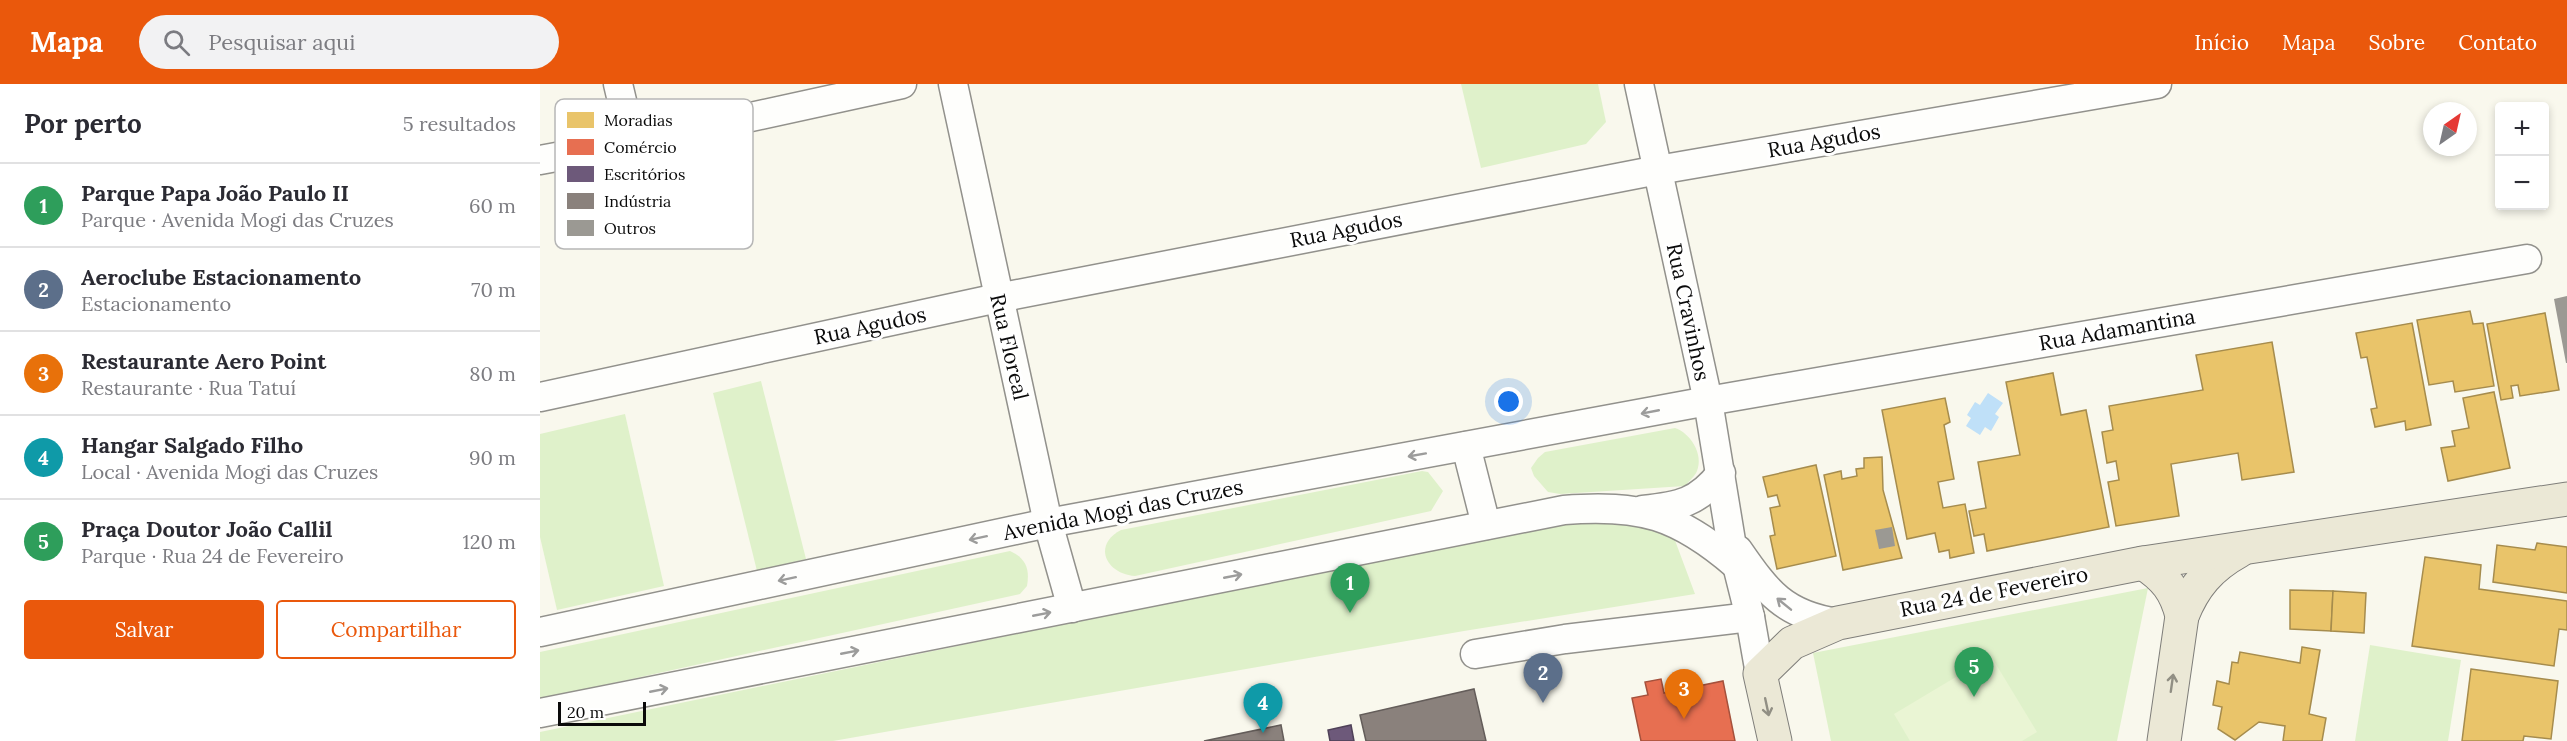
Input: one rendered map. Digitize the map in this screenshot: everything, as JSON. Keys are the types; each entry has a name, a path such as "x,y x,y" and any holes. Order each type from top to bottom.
{"main road":[{"name":"Rua 24 de Fevereiro","path":"1760,674 1792,643 1838,623 2143,563 2567,499"},
{"name":"Rua 24 de Fevereiro","path":"2182,616 2191,594 2205,576 2222,560 2243,549"},
{"path":"2143,563 2158,572 2169,584 2178,599 2182,616 2164,741"},
{"path":"1760,674 1775,741"}],"street":[{"path":"618,84 622,99"},
{"path":"753,117 902,84"},
{"name":"Rua Floreal","path":"953,84 1048,523 1072,608"},
{"name":"Rua Cravinhos","path":"1639,84 1708,401 1734,553 1750,617 1760,674"},
{"name":"Rua Agudos","path":"540,397 998,298 1658,170 2157,84"},
{"path":"540,160 555,157"},
{"name":"Rua Adamantina","path":"1708,401 2527,259"},
{"name":"Avenida Mogi das Cruzes","path":"540,632 1048,523 1708,401"},
{"path":"1466,446 1486,525"},
{"path":"1632,511 1671,507 1692,501 1709,488 1721,473"},
{"path":"540,713 1564,510 1604,507 1632,511 1671,521 1734,553"},
{"name":"Rua Cravinhos","path":"1734,553 1791,610 1813,619 1838,623"},
{"path":"1475,654 1565,639 1750,617"}],"green space":[{"path":"1461,84 1598,84 1606,122 1586,144 1481,168"},
{"path":"761,381 806,559 757,571 713,393"},
{"path":"625,414 664,586 557,610 540,537 540,434"},
{"path":"1675,428 1690,439 1699,458 1697,471 1685,486 1560,494 1548,492 1534,476 1531,468 1545,452"},
{"path":"1422,471 1428,472 1443,491 1431,511 1135,576 1116,570 1106,558 1107,543 1121,530"},
{"path":"1584,517 1629,519 1673,535 1695,594 1464,631 833,741 540,741 540,732"},
{"path":"1010,551 1020,557 1027,569 1027,586 1020,594 540,699 540,652"},
{"path":"2148,588 2117,741 1831,741 1813,653"},
{"path":"2370,645 2461,660 2448,741 2355,741"},
{"path":"1991,656 2037,732 2022,741 1910,741 1894,714"}],"water":[{"path":"1988,393 2003,403 1995,414 1999,417 1991,431 1985,427 1980,435 1966,426 1971,418 1967,415 1975,402 1980,405"}],"building: Moradias":[{"path":"2470,311 2473,324 2483,323 2494,386 2455,392 2453,381 2429,385 2417,320"},
{"path":"2545,313 2559,390 2520,396 2518,385 2511,386 2513,398 2501,400 2487,324"},
{"path":"2412,323 2431,425 2406,430 2405,421 2375,427 2371,409 2377,408 2367,357 2361,358 2356,333"},
{"path":"2272,342 2294,472 2242,480 2238,453 2171,464 2179,516 2116,526 2108,482 2119,480 2116,461 2107,463 2102,432 2113,430 2109,406 2203,390 2196,355"},
{"path":"2053,373 2061,415 2086,410 2109,527 1987,551 1984,534 1974,536 1969,511 1986,508 1978,462 2020,455 2006,382"},
{"path":"2494,392 2510,468 2448,481 2441,448 2455,446 2452,431 2469,428 2463,398"},
{"path":"1945,398 1950,422 1944,425 1954,479 1938,482 1943,508 1965,504 1974,553 1950,558 1949,550 1939,552 1935,533 1907,539 1882,410"},
{"path":"1882,457 1883,490 1902,558 1843,570 1824,475 1841,471 1842,479 1857,476 1856,469 1864,468 1864,458"},
{"path":"1816,465 1836,556 1777,569 1770,536 1775,535 1770,508 1780,506 1777,495 1768,497 1763,477"},
{"path":"2537,543 2567,547 2567,593 2493,582 2497,545 2535,550"},
{"path":"2425,557 2481,565 2479,589 2567,601 2567,630 2559,629 2554,666 2412,646"},
{"path":"2290,590 2333,591 2331,631 2290,629"},
{"path":"2333,591 2366,593 2364,633 2331,631"},
{"path":"2302,647 2320,650 2309,714 2326,718 2322,741 2283,741 2285,726 2259,722 2235,740 2218,729 2222,707 2213,705 2217,681 2229,684 2232,662 2238,663 2240,652 2300,663"},
{"path":"2471,669 2558,681 2551,739 2524,736 2523,741 2462,741"}],"building: Comércio":[{"path":"1661,679 1664,693 1723,681 1735,741 1641,741 1632,698 1648,695 1645,682"}],"building: Escritórios":[{"path":"1351,725 1354,741 1330,741 1328,730"}],"building: Indústria":[{"path":"1474,689 1486,741 1366,741 1360,715"},
{"path":"1281,725 1284,741 1204,741"}],"building: Outros":[{"path":"2567,296 2567,363 2566,363 2554,299"},
{"path":"1892,527 1895,546 1879,549 1875,530"}],"place":[{"name":"Parque Papa João Paulo II","path":"1350,613"},
{"name":"Praça Doutor João Callil","path":"1974,697"},
{"name":"Aeroclube Estacionamento","path":"1543,703"},
{"name":"Restaurante Aero Point","path":"1684,719"},
{"name":"Hangar Salgado Filho","path":"1263,733"}]}
